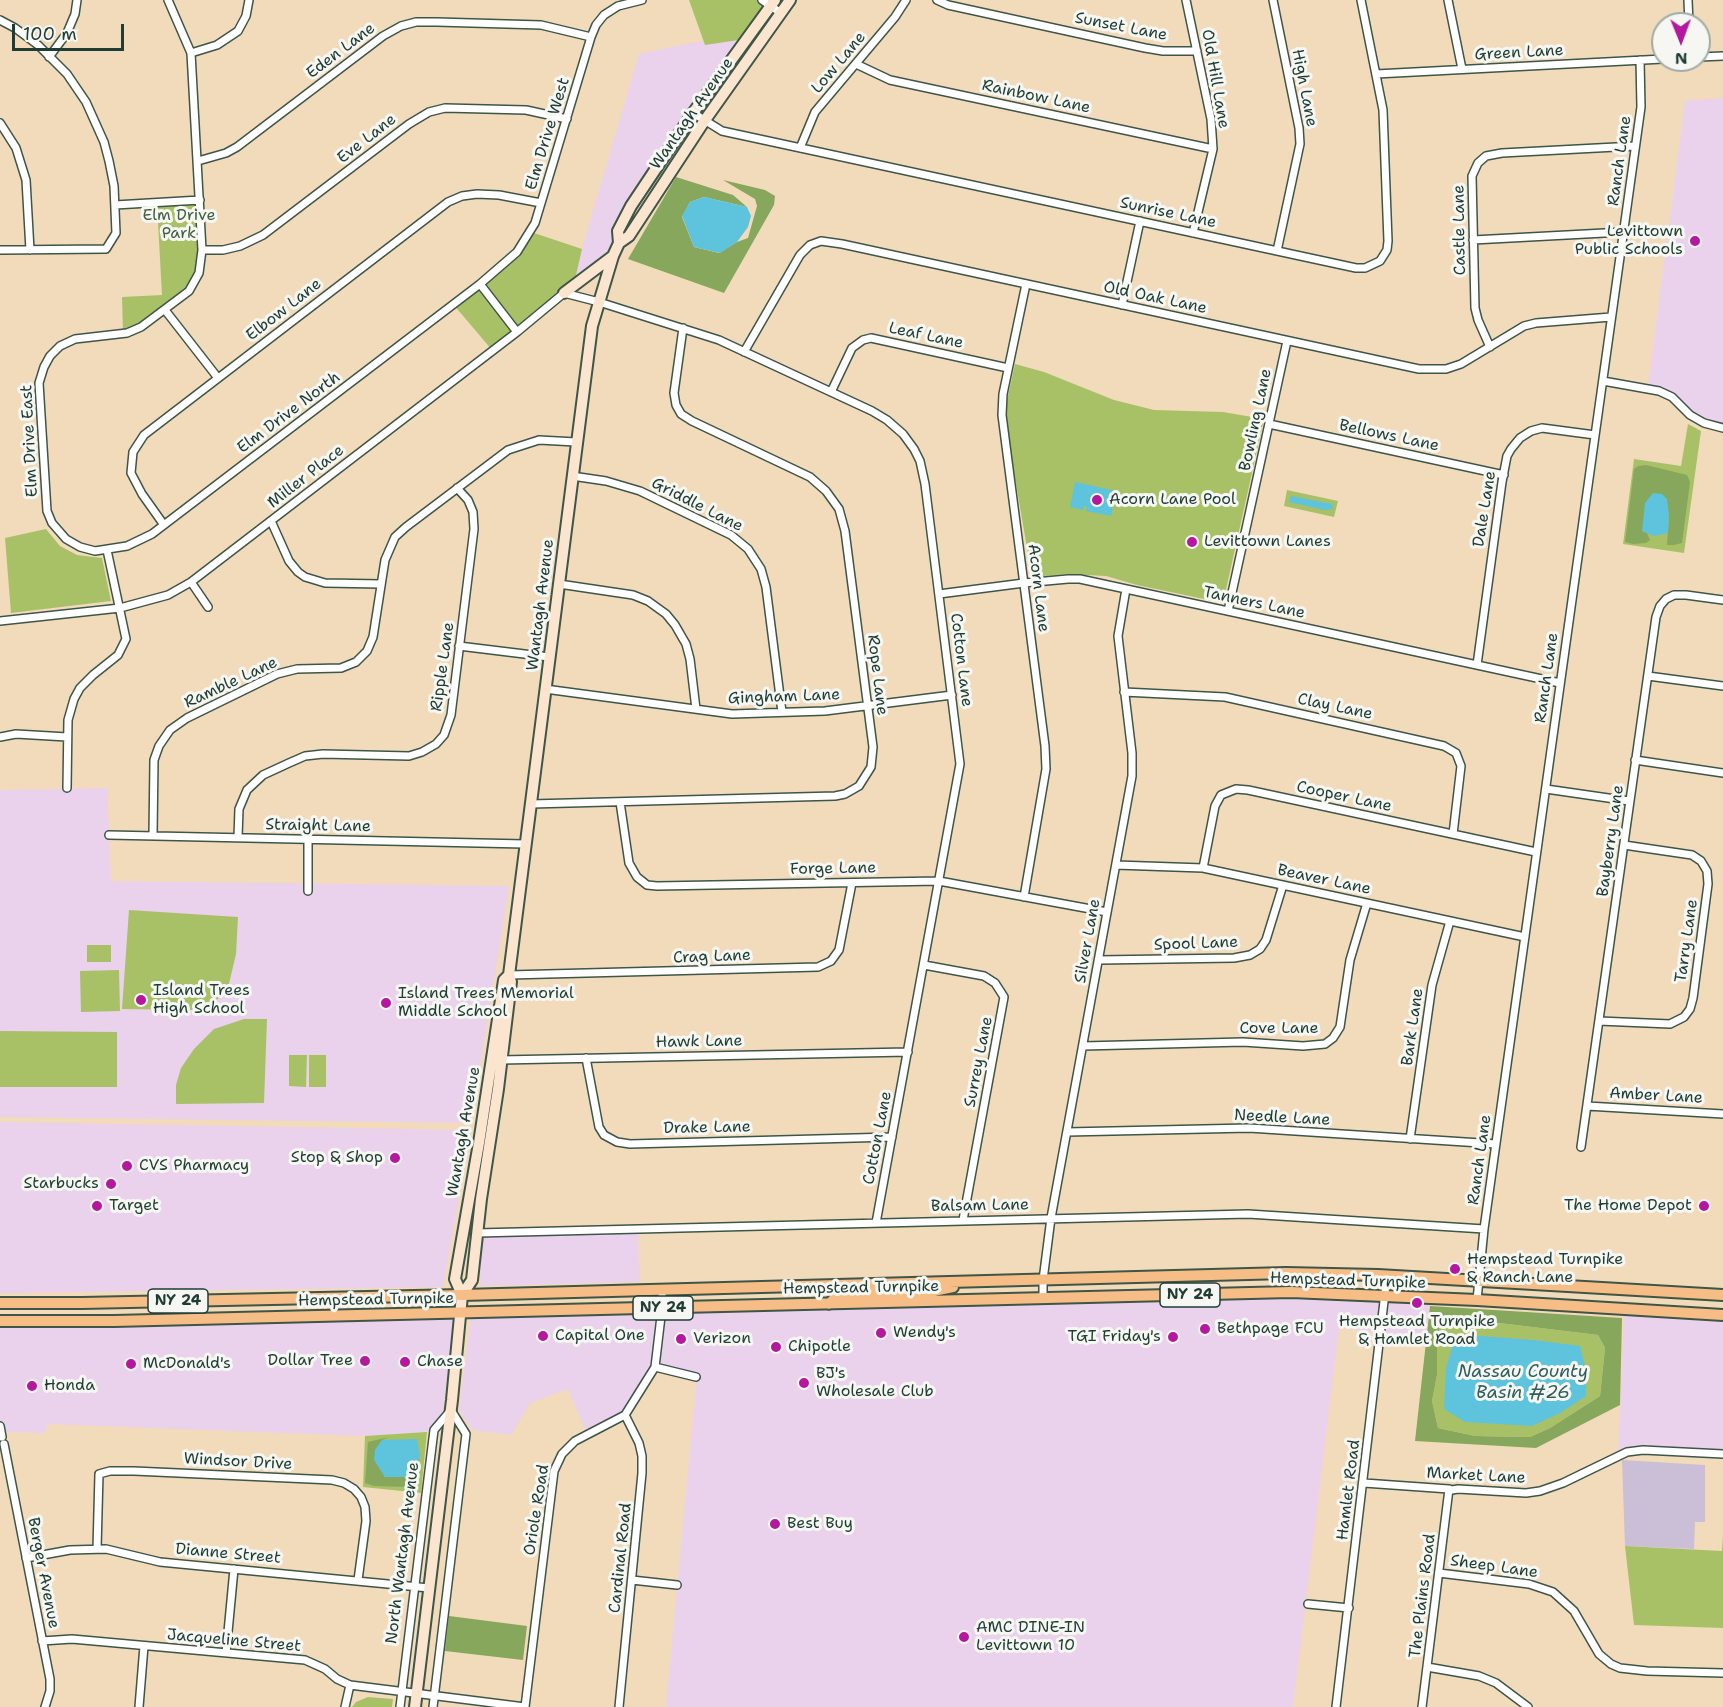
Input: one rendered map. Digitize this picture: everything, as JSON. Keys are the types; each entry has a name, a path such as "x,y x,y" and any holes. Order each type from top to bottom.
{"main road":[{"name":"Wantagh Avenue","path":"619,243 629,236 705,120 790,0"},
{"name":"Wantagh Avenue","path":"462,1295 455,1279 511,982 509,975 525,844 592,326 619,243 618,231 631,206 769,2"},
{"path":"564,293 613,256"},
{"name":"Wantagh Avenue","path":"460,1312 462,1295 472,1280 496,1060"},
{"name":"Hempstead Turnpike","path":"0,1303 462,1295 1286,1274 1388,1276 1723,1295"},
{"path":"829,1304 837,1296 844,1294 928,1292 973,1281"},
{"path":"829,1285 829,1304"},
{"name":"Hempstead Turnpike","path":"0,1320 114,1321 1291,1292 1477,1300 1723,1315"},
{"name":"North Wantagh Avenue","path":"415,1707 451,1410 460,1312"}],"street":[{"path":"49,57 67,33 75,14 77,0"},
{"name":"Elm Drive East","path":"107,550 80,547 66,539 52,523 47,512 39,401 40,375 50,356 65,343 83,337 127,333 141,327 189,291 201,264 200,200 191,53 168,0"},
{"path":"191,53 217,45 238,31 246,16 249,0"},
{"name":"Elm Drive West","path":"480,284 507,263 524,244 535,223 596,25 604,15 618,6 642,0"},
{"name":"Low Lane","path":"800,148 815,112 895,17 906,0"},
{"name":"Sunset Lane","path":"937,0 1145,48 1163,51 1197,51"},
{"name":"Old Hill Lane","path":"1186,0 1211,118 1213,149 1193,233"},
{"name":"High Lane","path":"1273,0 1299,128 1300,144 1277,251"},
{"name":"Sunrise Lane","path":"693,113 722,131 1356,268 1373,265 1385,255 1388,242 1385,131 1361,0"},
{"path":"1448,0 1462,69"},
{"path":"769,2 781,13"},
{"path":"0,20 38,45 74,82 94,117 109,161 116,233 106,249 0,250"},
{"name":"Eden Lane","path":"198,161 226,153 237,147 383,36 401,26 416,22 541,25 591,36"},
{"name":"Ranch Lane","path":"1477,1300 1484,1229 1641,107 1640,60"},
{"name":"Green Lane","path":"1376,74 1651,60"},
{"name":"Rainbow Lane","path":"856,64 890,80 1213,149"},
{"name":"Eve Lane","path":"202,250 223,250 240,246 262,235 409,124 429,112 445,108 526,110 567,118"},
{"path":"0,123 16,148 23,169 30,250"},
{"name":"Castle Lane","path":"1490,346 1475,308 1472,176 1478,163 1486,156 1502,153 1635,146"},
{"name":"Elbow Lane","path":"164,525 133,479 131,460 133,452 144,435 448,202 462,196 477,194 499,195 540,203"},
{"path":"115,205 200,200"},
{"path":"1122,304 1140,221"},
{"path":"1473,240 1623,232"},
{"name":"Old Oak Lane","path":"744,352 800,255 810,245 820,241 1429,370 1446,369 1461,364 1516,330 1536,323 1611,317"},
{"path":"480,284 517,332"},
{"name":"Elm Drive North","path":"107,550 127,546 152,534 480,284"},
{"name":"Acorn Lane","path":"1024,897 1046,769 1002,415 1003,394 1026,284"},
{"path":"564,293 598,302"},
{"name":"Miller Place","path":"0,621 120,608 168,595 191,582 517,332 564,293"},
{"name":"Cotton Lane","path":"598,302 719,340 831,392 887,420 903,434 914,448 920,461 926,484 960,765 876,1223"},
{"path":"165,310 218,378"},
{"name":"Rope Lane","path":"531,804 823,797 845,794 859,786 871,767 873,747 868,706 845,531 839,509 826,490 810,477 692,422 681,414 676,405 674,393 683,328"},
{"name":"Leaf Lane","path":"831,392 852,348 862,340 872,338 1008,368"},
{"name":"Bowling Lane","path":"1228,611 1287,340"},
{"path":"1603,381 1659,391 1672,397 1690,415 1704,423 1723,428"},
{"name":"Bellows Lane","path":"1269,424 1504,475"},
{"name":"Dale Lane","path":"1477,665 1504,475 1507,456 1511,448 1531,431 1549,428 1595,435"},
{"name":"Ramble Lane","path":"153,835 153,768 159,746 170,730 187,718 276,674 297,669 341,668 356,662 367,651 373,637 385,560 395,537 508,450 539,440 576,442"},
{"name":"Griddle Lane","path":"572,476 606,481 640,491 731,535 748,549 761,569 766,587 782,712"},
{"name":"Ripple Lane","path":"238,837 239,809 247,790 263,775 289,762 306,756 323,754 409,756 436,744 444,735 451,715 474,530 473,512 468,500 457,488"},
{"path":"271,521 289,561 298,573 325,583 381,584"},
{"path":"67,788 71,708 80,688 118,655 126,639 107,550"},
{"name":"Tanners Lane","path":"939,594 1068,579 1126,589 1560,683"},
{"path":"191,582 208,607"},
{"path":"559,584 633,595 648,601 666,614 686,644 696,709"},
{"name":"Silver Lane","path":"1043,1298 1051,1218 1132,776 1132,753 1118,636 1126,589"},
{"name":"Bayberry Lane","path":"1581,1147 1656,617 1660,606 1674,595 1723,600"},
{"path":"459,646 549,657"},
{"path":"1647,676 1723,686"},
{"name":"Gingham Lane","path":"545,690 732,714 825,711 952,695"},
{"name":"Clay Lane","path":"1124,692 1225,697 1444,746 1456,753 1461,766 1453,834"},
{"path":"0,737 16,734 68,737"},
{"path":"1635,760 1723,773"},
{"name":"Cooper Lane","path":"1203,868 1215,806 1221,795 1236,789 1536,852"},
{"path":"1546,789 1629,801"},
{"name":"Forge Lane","path":"620,802 629,862 637,878 647,885 939,881 1107,912"},
{"name":"Straight Lane","path":"109,835 525,844"},
{"path":"308,839 308,891"},
{"name":"Tarry Lane","path":"1599,1021 1670,1024 1680,1020 1690,1009 1694,987 1708,884 1707,871 1701,861 1692,855 1624,845"},
{"name":"Beaver Lane","path":"1116,865 1203,868 1525,937"},
{"name":"Crag Lane","path":"509,975 818,967 831,961 839,950 852,883"},
{"name":"Spool Lane","path":"1099,960 1234,958 1250,955 1260,949 1266,940 1283,885"},
{"name":"Cove Lane","path":"1083,1046 1243,1042 1303,1046 1325,1044 1333,1038 1340,1027 1350,960 1367,903"},
{"name":"Bark Lane","path":"1410,1138 1432,985 1450,921"},
{"name":"Surrey Lane","path":"924,965 984,976 995,983 1004,997 963,1220"},
{"name":"Hawk Lane","path":"496,1060 908,1052"},
{"name":"Drake Lane","path":"586,1058 599,1127 604,1135 617,1142 892,1137"},
{"name":"Amber Lane","path":"1587,1106 1723,1114"},
{"name":"Needle Lane","path":"1067,1132 1249,1128 1496,1144"},
{"name":"Balsam Lane","path":"477,1233 1248,1214 1484,1229"},
{"name":"Hamlet Road","path":"1336,1707 1388,1276"},
{"path":"625,1415 655,1367 662,1289"},
{"path":"655,1367 696,1377"},
{"path":"433,1707 466,1434 451,1410"},
{"name":"North Wantagh Avenue","path":"400,1707 434,1430 451,1410"},
{"name":"Cardinal Road","path":"619,1707 642,1473 639,1443 625,1415"},
{"name":"Oriole Road","path":"525,1707 554,1471 562,1454 575,1441 625,1415"},
{"name":"Berger Avenue","path":"0,1426 42,1641 50,1691 45,1707"},
{"name":"Market Lane","path":"1364,1483 1515,1493 1540,1491 1563,1483 1620,1455 1643,1449 1723,1454"},
{"name":"Windsor Drive","path":"97,1549 99,1474 110,1471 134,1471 332,1480 354,1489 361,1497 365,1507 366,1521 358,1580"},
{"path":"0,1476 9,1475"},
{"name":"The Plains Road","path":"1422,1707 1449,1489"},
{"name":"Dianne Street","path":"26,1558 70,1550 106,1549 160,1562 429,1588"},
{"path":"226,1653 234,1569"},
{"name":"Sheep Lane","path":"1439,1573 1529,1584 1553,1592 1575,1611 1599,1654 1620,1668 1723,1673"},
{"path":"632,1580 677,1585"},
{"path":"1308,1604 1349,1608"},
{"name":"Jacqueline Street","path":"42,1641 72,1639 313,1662 350,1685 525,1707"},
{"path":"139,1707 144,1646"},
{"path":"1427,1667 1479,1676 1496,1683 1528,1707"},
{"path":"345,1707 350,1685"}],"shaded area":[{"path":"742,39 637,195 612,256 574,284 582,249 639,54 703,41 705,45"},
{"name":"Levittown Public Schools","path":"1723,98 1723,427 1704,423 1668,395 1648,387 1685,101"},
{"name":"Island Trees High School","path":"107,788 111,881 509,886 471,1123 0,1117 0,790"},
{"path":"0,1122 471,1130 443,1287 0,1293"},
{"path":"638,1231 640,1282 480,1286 482,1235"},
{"path":"1338,1293 1430,1300 1426,1338 1339,1328 1293,1707 666,1707 697,1375 657,1366 627,1410 586,1432 568,1389 530,1403 511,1435 472,1430 459,1411 471,1316"},
{"path":"1624,1313 1723,1318 1723,1457 1637,1453 1618,1458"},
{"path":"456,1316 442,1416 427,1432 365,1436 48,1424 45,1433 0,1432 0,1327"},
{"path":"1622,1460 1705,1465 1705,1522 1695,1522 1694,1549 1625,1546"}],"green space":[{"path":"689,0 762,0 773,8 752,38 705,45"},
{"path":"676,177 733,195 747,207 704,197 690,202 682,217 694,247 719,253 748,238 757,206 755,199 723,180 765,190 775,196 774,205 724,293 628,259"},
{"name":"Elm Drive Park","path":"199,201 200,263 188,290 140,326 123,333 122,297 162,295 157,204"},
{"path":"531,232 582,249 574,284 492,350 453,304 519,253"},
{"path":"1015,364 1044,372 1114,400 1154,410 1223,412 1264,419 1223,603 1106,576 1067,574 1032,577 1004,414"},
{"path":"1688,424 1701,431 1684,553 1623,544 1634,459 1681,466"},
{"path":"1646,465 1687,475 1690,482 1682,543 1667,545 1669,515 1642,531 1647,533 1650,540 1646,543 1625,542 1634,469"},
{"path":"1287,490 1338,501 1334,517 1284,506"},
{"path":"46,529 60,546 77,555 102,558 111,601 11,613 5,538"},
{"path":"129,910 238,917 236,954 228,988 214,1003 195,1010 122,1009"},
{"path":"87,945 111,945 111,962 87,962"},
{"path":"119,970 120,1011 81,1012 80,971"},
{"path":"244,1019 267,1019 264,1103 176,1104 176,1085 181,1068 194,1049 214,1029"},
{"path":"0,1031 117,1032 117,1087 0,1087"},
{"path":"289,1055 307,1055 306,1087 289,1086"},
{"path":"309,1055 326,1055 326,1087 309,1087"},
{"path":"1430,1306 1622,1318 1620,1405 1536,1448 1415,1441","holes":["1442,1323 1459,1325 1499,1323 1598,1335 1605,1348 1600,1396 1550,1428 1530,1437 1475,1436 1438,1428 1432,1401 1437,1375 1437,1342 1440,1326"]},
{"name":"Nassau County Basin #26","path":"1442,1323 1459,1325 1499,1323 1598,1335 1605,1348 1600,1396 1550,1428 1530,1437 1475,1436 1438,1428 1432,1401 1437,1375 1437,1342"},
{"path":"427,1432 421,1493 363,1487 365,1436"},
{"path":"389,1437 382,1440 384,1477 404,1477 410,1484 408,1487 374,1486 365,1483 368,1442"},
{"path":"1723,1535 1723,1628 1634,1625 1625,1546 1722,1551"},
{"path":"449,1616 527,1626 523,1660 445,1651"},
{"path":"368,1697 393,1699 392,1707 352,1707 356,1702"}],"water":[{"path":"704,197 747,207 751,216 748,227 737,242 720,253 694,247 682,216 690,202"},
{"name":"Acorn Lane Pool","path":"1075,482 1116,491 1111,516 1086,511 1087,507 1084,506 1083,510 1070,507"},
{"path":"1653,493 1662,494 1667,499 1669,515 1668,533 1654,536 1642,531 1645,503"},
{"path":"1291,496 1332,504 1333,509 1325,510 1289,502"},
{"name":"Nassau County Basin #26","path":"1480,1336 1580,1346 1586,1371 1586,1396 1560,1413 1532,1426 1465,1422 1444,1409 1446,1368 1454,1341"},
{"path":"417,1439 420,1455 416,1473 404,1477 385,1477 374,1460 375,1450 382,1440"}],"place":[{"name":"Levittown Public Schools","path":"1695,241"},
{"name":"Acorn Lane Pool","path":"1097,500"},
{"name":"Levittown Lanes","path":"1192,542"},
{"name":"Island Trees High School","path":"141,1000"},
{"name":"Island Trees Memorial Middle School","path":"386,1003"},
{"name":"Stop & Shop","path":"395,1158"},
{"name":"CVS Pharmacy","path":"127,1166"},
{"name":"Starbucks","path":"111,1184"},
{"name":"Target","path":"97,1206"},
{"name":"The Home Depot","path":"1704,1206"},
{"name":"Hempstead Turnpike & Ranch Lane","path":"1455,1269"},
{"name":"Hempstead Turnpike & Hamlet Road","path":"1417,1303"},
{"name":"Bethpage FCU","path":"1205,1329"},
{"name":"Wendy's","path":"881,1333"},
{"name":"Capital One","path":"543,1336"},
{"name":"TGI Friday's","path":"1173,1337"},
{"name":"Verizon","path":"681,1339"},
{"name":"Chipotle","path":"776,1347"},
{"name":"Dollar Tree","path":"365,1361"},
{"name":"Chase","path":"405,1362"},
{"name":"McDonald's","path":"131,1364"},
{"name":"BJ's Wholesale Club","path":"804,1383"},
{"name":"Honda","path":"32,1386"},
{"name":"Best Buy","path":"775,1524"},
{"name":"AMC DINE-IN Levittown 10","path":"964,1637"}]}
